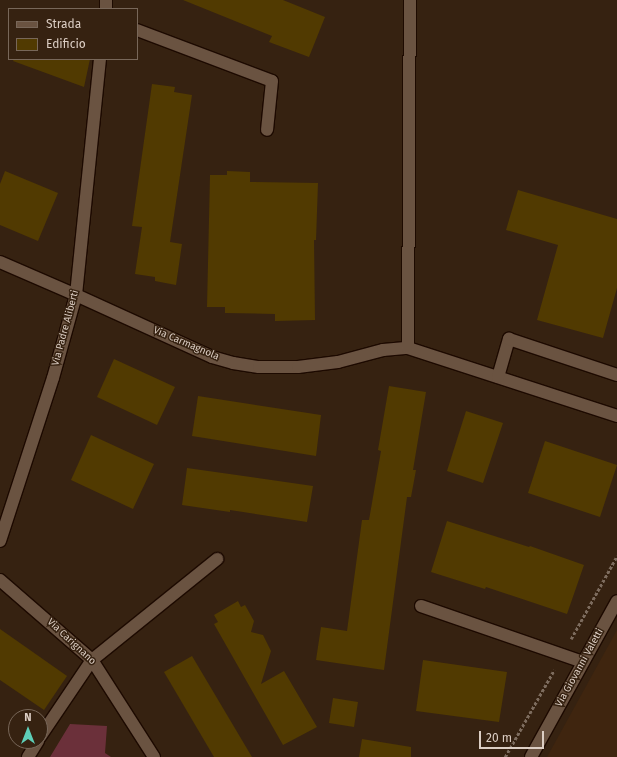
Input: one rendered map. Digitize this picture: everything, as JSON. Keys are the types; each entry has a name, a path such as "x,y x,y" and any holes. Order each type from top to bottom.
{"street":[{"path":"410,0 408,348 617,416"},
{"path":"138,30 272,81 267,130"},
{"name":"Via Padre Aliberti","path":"0,542 53,378 76,295 100,60"},
{"name":"Via Carmagnola","path":"0,262 212,357 252,366 298,367 338,362 383,350 408,348"},
{"path":"498,377 509,339 617,375"},
{"path":"48,725 92,660 217,559"},
{"name":"Via Carignano","path":"0,580 92,660 154,757"},
{"name":"Via Giovanni Valetti","path":"531,757 617,601"},
{"path":"421,606 583,662"}],"shaded area":[{"path":"617,630 617,757 547,757"},
{"path":"70,724 107,726 105,753 111,757 50,757"}],"building":[{"path":"183,0 283,0 325,17 309,57 269,42 272,36"},
{"path":"14,60 90,60 84,87"},
{"path":"152,84 175,87 174,92 192,95 170,242 182,244 176,285 155,281 155,277 135,274 142,227 132,226"},
{"path":"5,171 58,193 38,241 0,225 0,184"},
{"path":"227,171 250,172 250,182 318,183 316,240 314,240 315,320 275,321 275,314 225,313 225,307 207,307 210,175 227,175"},
{"path":"518,190 617,219 617,288 603,338 537,320 558,245 506,230"},
{"path":"114,359 175,387 157,425 97,397"},
{"path":"389,386 426,392 413,470 416,470 411,497 407,497 384,670 316,660 321,627 347,631 362,520 369,520 381,451 378,450"},
{"path":"198,396 321,415 316,456 192,436"},
{"path":"466,411 503,423 483,483 447,471"},
{"path":"91,435 154,464 133,509 71,480"},
{"path":"545,441 617,465 600,517 528,493"},
{"path":"187,468 313,486 307,522 230,510 230,512 182,505"},
{"path":"447,521 529,547 530,546 584,565 567,614 486,587 485,589 431,572"},
{"path":"238,601 241,607 245,605 254,621 251,632 263,635 271,651 261,684 284,671 317,727 283,745 214,624 218,622 214,615"},
{"path":"0,629 67,676 45,709 0,680"},
{"path":"192,656 252,757 214,757 164,672"},
{"path":"423,660 507,672 499,722 416,711"},
{"path":"333,698 358,702 354,727 329,723"},
{"path":"362,739 411,747 411,757 359,757"}]}
